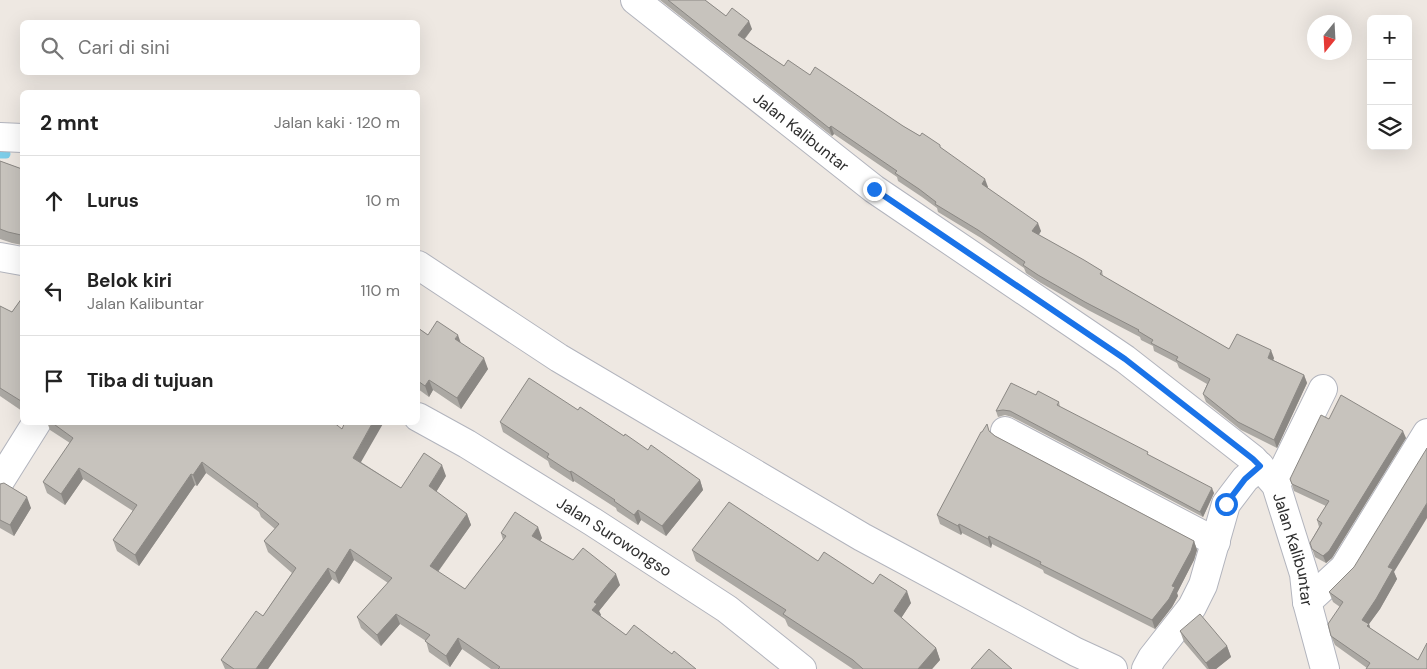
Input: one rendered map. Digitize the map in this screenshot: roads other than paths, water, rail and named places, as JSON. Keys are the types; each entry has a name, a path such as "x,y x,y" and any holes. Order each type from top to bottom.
{"street":[{"name":"Jalan Kalibuntar","path":"635,0 874,189 1125,359 1253,459 1304,574 1308,602 1325,669"},
{"path":"0,137 20,138"},
{"path":"0,257 20,261"},
{"path":"420,266 559,358 862,537 1076,652 1113,669"},
{"path":"1148,665 1192,607 1203,585 1226,504 1260,477 1323,389"},
{"name":"Jalan Surowongso","path":"420,418 593,522 727,609 802,669"},
{"path":"0,481 35,425"},
{"path":"1005,431 1216,542"},
{"path":"1308,602 1344,568 1427,433"}],"waterway":[{"path":"0,154 6,154"}]}
